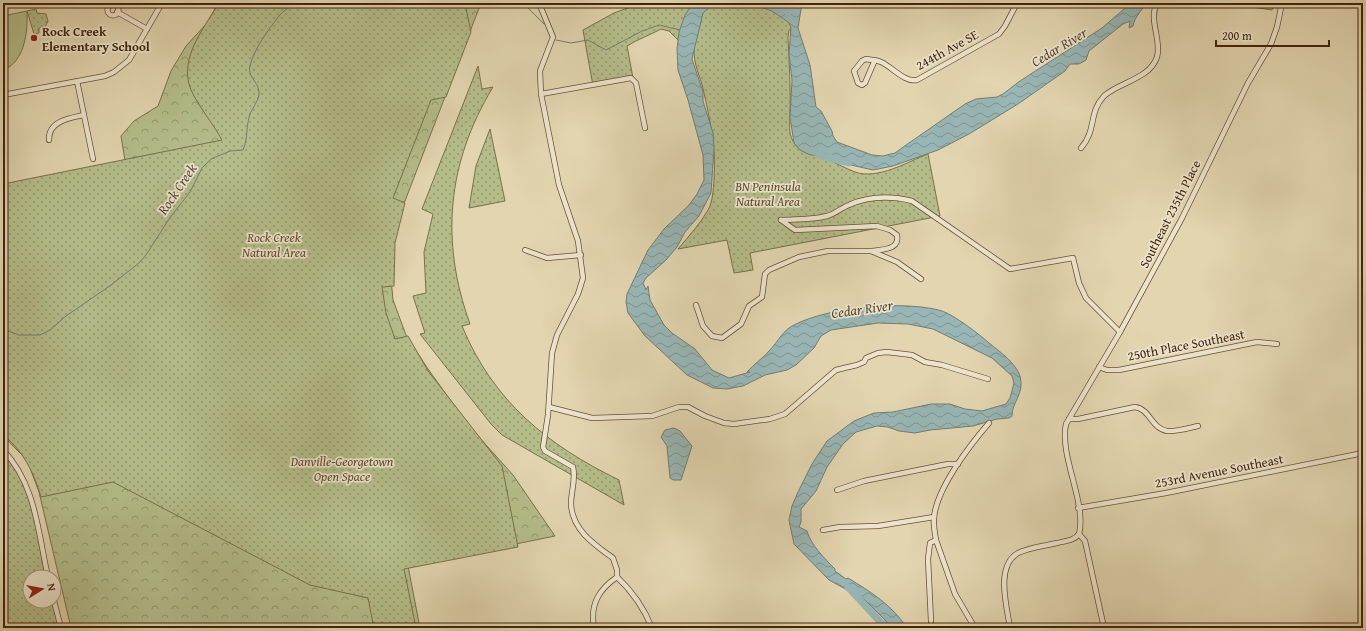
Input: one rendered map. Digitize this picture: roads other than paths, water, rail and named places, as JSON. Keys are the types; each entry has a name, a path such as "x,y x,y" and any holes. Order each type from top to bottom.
{"street":[{"path":"3,95 105,76 124,66 162,3"},
{"path":"540,3 553,37 540,71 541,94 559,185 578,241 581,255 582,285 557,335 552,353 549,407 543,446 545,451 573,467 575,477 571,504 573,513 584,537 613,558 617,570 616,577 606,585 597,596 594,606 594,628"},
{"name":"244th Ave SE","path":"874,62 882,62 910,80 917,80 998,34 1005,26 1017,3"},
{"path":"1081,148 1090,137 1096,107 1105,95 1148,71 1154,64 1158,49 1154,12 1157,3"},
{"name":"Southeast 235th Place","path":"1078,508 1065,441 1065,430 1069,419 1120,332 1179,224 1248,83 1271,44 1277,27 1282,3"},
{"path":"118,12 147,29"},
{"path":"866,59 874,62 865,83 862,85 858,83 854,71 856,67 866,59"},
{"path":"541,94 629,78 633,79 636,83 645,128"},
{"path":"77,81 93,160"},
{"path":"49,140 49,134 55,125 68,119 84,115"},
{"path":"696,305 703,326 712,336 722,338 741,324 749,306 762,297 765,274 769,270 799,257 828,251 871,251 892,248 898,239 897,235 890,230 877,226 795,230 781,220 829,216 860,200 898,198 912,201 1010,269 1073,258 1079,283 1086,298 1120,332"},
{"path":"525,250 547,258 581,255"},
{"path":"871,251 897,262 922,279"},
{"name":"250th Place Southeast","path":"1100,367 1107,370 1119,370 1257,342 1277,344"},
{"path":"549,407 592,418 652,416 679,407 688,407 704,416 724,423 734,424 770,419 785,414 836,370 857,365 864,362 866,358 878,353 887,352 912,355 925,362 942,365 988,379"},
{"path":"1069,419 1135,407 1142,409 1155,426 1160,429 1168,431 1198,426"},
{"path":"975,628 955,594 936,540 934,517 942,492 958,464 968,447 989,423"},
{"path":"3,450 20,470 29,491 46,569"},
{"name":"253rd Avenue Southeast","path":"1078,508 1166,493 1363,453"},
{"path":"837,490 888,476 942,465 958,464"},
{"path":"1010,628 1004,587 1007,565 1012,558 1019,553 1072,540 1079,534 1081,527 1078,508"},
{"path":"823,530 840,527 878,526 934,517"},
{"path":"1079,534 1085,541 1104,628"},
{"path":"931,621 928,548 930,543 936,540"},
{"path":"616,577 630,590 646,612 652,628"},
{"path":"56,609 61,628"}],"water":[{"path":"693,3 714,3 703,13 692,59 703,92 703,101 713,133 714,149 711,193 699,216 685,232 677,247 666,260 646,278 643,283 646,290 648,286 650,300 664,325 672,333 695,349 712,370 729,378 750,372 747,372 766,354 787,329 811,318 828,313 868,307 909,306 927,308 947,313 973,330 1007,358 1015,366 1020,376 1020,393 1014,406 1012,416 1009,418 997,419 973,426 915,433 877,426 856,432 843,444 827,467 816,491 801,509 801,522 799,527 807,531 822,556 835,569 835,571 873,594 895,612 907,628 890,628 885,620 864,599 829,580 794,544 789,520 792,506 812,464 827,441 854,421 874,413 893,412 931,404 950,404 965,409 982,411 1006,404 1010,398 1014,383 1012,376 992,358 933,329 908,324 878,323 831,330 821,336 814,348 796,365 787,370 765,375 743,386 727,389 713,388 687,375 645,336 628,313 626,302 627,294 648,250 664,229 689,205 697,194 704,180 703,155 678,70 677,49 679,32 685,15"},
{"path":"749,3 772,3 779,7 792,3 802,3 798,28 810,65 816,107 821,111 837,142 872,155 883,156 895,153 965,104 976,99 997,97 1003,94 1020,81 1102,28 1131,3 1146,3 1133,26 1129,28 1130,21 1123,24 1089,51 1086,60 1079,64 1070,64 1065,71 1018,104 969,134 938,150 893,166 873,170 851,165 827,154 810,155 800,150 794,143 790,117 792,80 789,54 791,27 788,22 772,11"},
{"path":"674,428 680,431 692,446 681,480 673,480 670,478 667,446 661,437 665,430"}],"waterway":[{"name":"Rock Creek","path":"3,329 19,335 40,335 50,330 66,316 111,285 139,263 146,255 169,219 190,192 202,168 211,159 230,151 243,150 246,141 250,114 259,94 258,88 249,70 250,66 258,46 270,27 292,3"},
{"name":"Rock Creek","path":"523,3 544,24"},
{"name":"Cedar River","path":"772,3 780,5 788,12"},
{"name":"Rock Creek","path":"556,40 571,43 588,40 606,50 642,31 659,25 680,30"},
{"name":"Cedar River","path":"812,150 822,156 849,163"},
{"name":"Cedar River","path":"848,587 886,628"}],"place":[{"name":"Rock Creek Elementary School","path":"34,38"}],"park label":[{"name":"BN Peninsula Natural Area","path":"768,194"},
{"name":"Rock Creek Natural Area","path":"274,244"},
{"name":"Danville-Georgetown Open Space","path":"342,468"}]}
